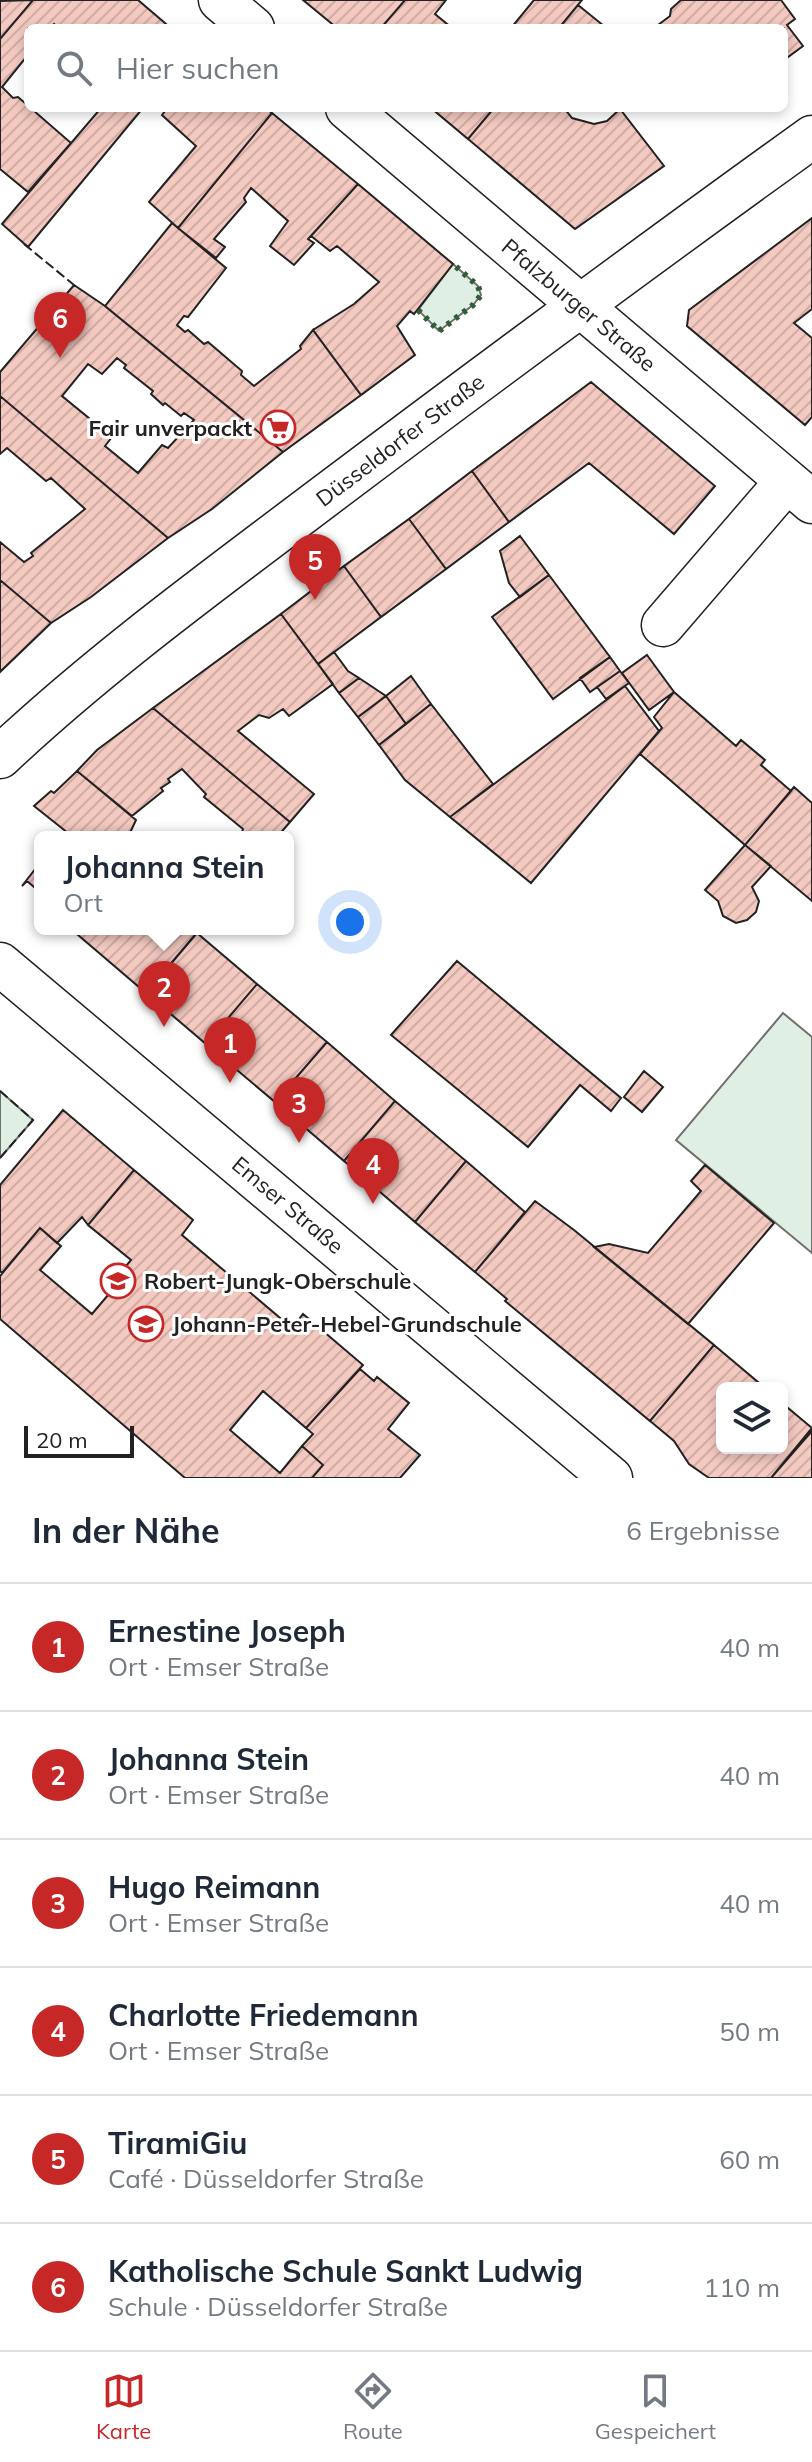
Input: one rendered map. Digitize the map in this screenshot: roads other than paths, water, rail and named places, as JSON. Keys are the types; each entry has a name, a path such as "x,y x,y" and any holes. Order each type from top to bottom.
{"street":[{"path":"220,0 248,24"},
{"name":"Pfalzburger Straße","path":"352,112 800,491"},
{"name":"Düsseldorfer Straße","path":"0,757 38,721 150,629 579,305 812,137"},
{"path":"663,625 800,491"},
{"name":"Emser Straße","path":"0,964 611,1478"}],"place":[{"name":"Katholische Schule Sankt Ludwig","path":"60,358"},
{"name":"Fair unverpackt","path":"278,428"},
{"name":"TiramiGiu","path":"315,600"},
{"name":"Johanna Stein","path":"164,1027"},
{"name":"Ernestine Joseph","path":"230,1083"},
{"name":"Hugo Reimann","path":"299,1143"},
{"name":"Charlotte Friedemann","path":"373,1204"},
{"name":"Robert-Jungk-Oberschule","path":"118,1281"},
{"name":"Johann-Peter-Hebel-Grundschule","path":"146,1324"}]}
